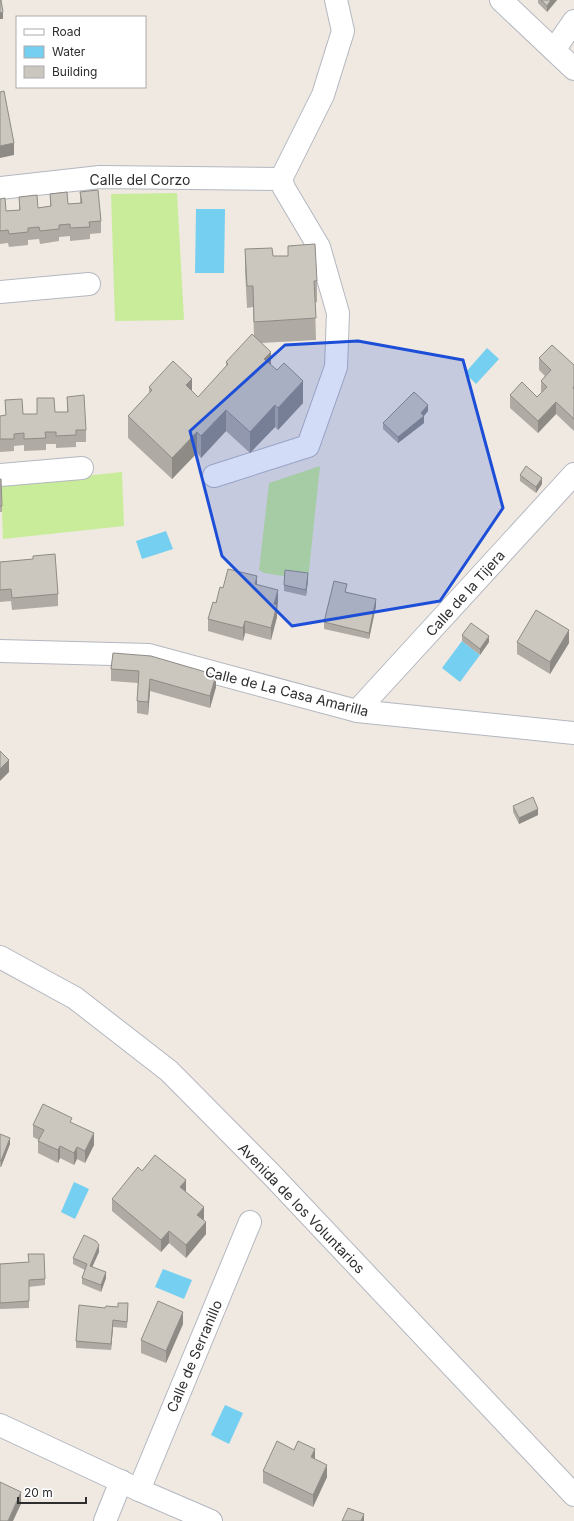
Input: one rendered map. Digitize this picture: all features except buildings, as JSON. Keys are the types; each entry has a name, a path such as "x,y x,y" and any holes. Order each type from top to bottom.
{"street":[{"path":"214,476 308,446 336,367 338,313 319,247 284,188 281,180 326,88 343,31 336,0"},
{"path":"501,0 574,69"},
{"path":"554,50 574,21"},
{"name":"Calle del Corzo","path":"0,188 100,177 281,180"},
{"path":"0,292 89,284"},
{"path":"0,475 82,468"},
{"name":"Calle de la Tijera","path":"357,711 574,474"},
{"name":"Calle de La Casa Amarilla","path":"0,650 150,655 357,711 574,733"},
{"name":"Avenida de los Voluntarios","path":"0,957 75,998 169,1071 272,1174 574,1495"},
{"name":"Calle de Serranillo","path":"105,1521 130,1485 250,1222"},
{"path":"0,1425 211,1521"}],"highlighted area":[{"path":"358,341 463,360 503,508 440,601 292,626 222,556 190,431 285,345"}],"green space":[{"path":"177,193 184,320 115,321 111,194"},
{"path":"320,466 308,580 264,573 259,570 269,483"},
{"path":"122,472 124,526 3,539 1,485"}],"water":[{"path":"196,209 225,209 224,273 195,273"},
{"path":"487,348 499,359 476,384 465,373"},
{"path":"166,531 173,549 142,559 136,541"},
{"path":"462,641 480,655 460,682 442,668"},
{"path":"74,1182 89,1189 75,1219 61,1212"},
{"path":"163,1269 192,1280 184,1299 155,1287"},
{"path":"225,1405 243,1413 229,1444 211,1435"}]}
